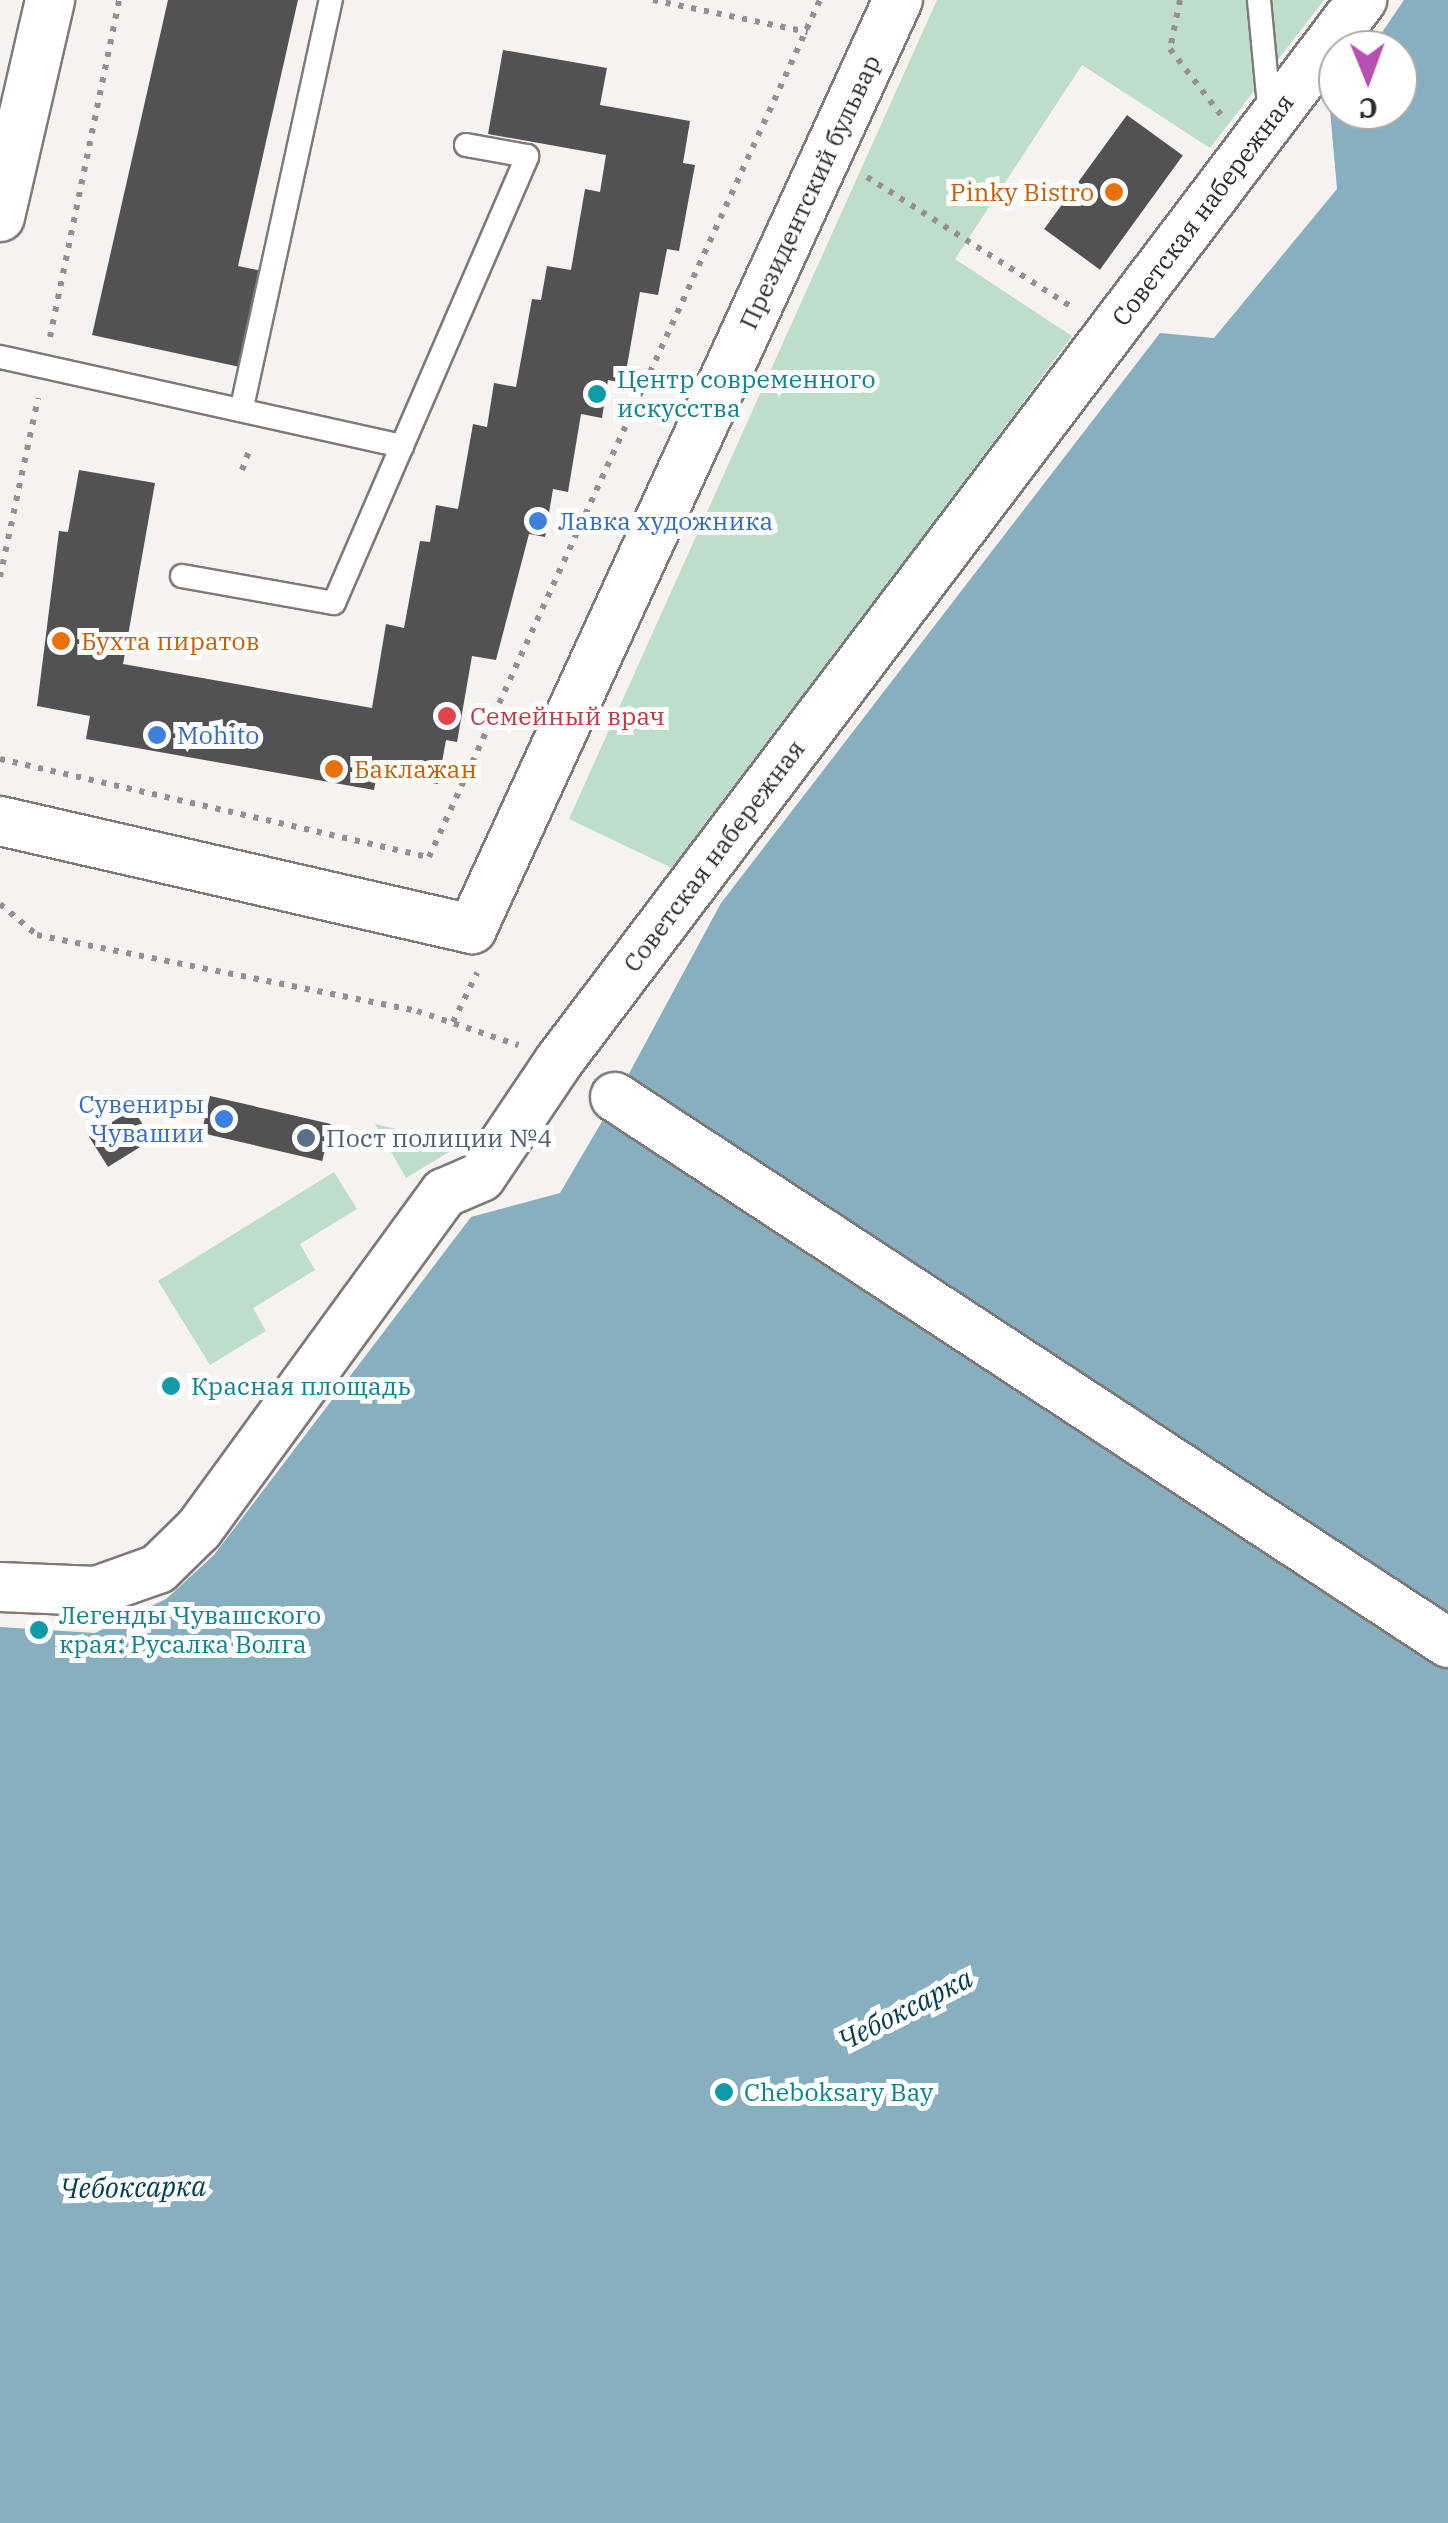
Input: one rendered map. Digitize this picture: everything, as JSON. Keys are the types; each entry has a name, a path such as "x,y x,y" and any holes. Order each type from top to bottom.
{"street":[{"path":"0,218 50,0"},
{"name":"Советская набережная","path":"0,1587 96,1591 158,1568 198,1530 444,1193 482,1178 559,1060 1362,0"},
{"name":"Президентский бульвар","path":"0,822 472,929 828,152 892,2"},
{"path":"615,1097 1448,1642"}],"lane":[{"path":"242,408 332,0"},
{"path":"1260,0 1262,132"},
{"path":"182,576 334,604 527,156 466,146"},
{"path":"0,357 402,446"}],"path":[{"path":"0,577 119,0"},
{"path":"653,0 808,32"},
{"path":"0,759 429,857 820,0"},
{"path":"1180,0 1170,50 1197,94 1262,132"},
{"path":"828,152 1111,332"},
{"path":"0,904 36,935 416,1011 559,1060"}],"green space":[{"path":"937,0 1324,0 1210,148 1082,65 955,259 1072,336 676,870 569,819"},
{"path":"375,1124 462,1144 406,1178"},
{"path":"334,1172 357,1209 300,1244 315,1270 253,1308 266,1331 210,1365 158,1281"}],"water":[{"path":"1404,0 1448,0 1448,1622 625,1081 721,903 1160,333 1214,338 1337,189 1332,130 1418,130 1418,30 1384,30"},
{"name":"Cheboksary Bay","path":"607,1113 1448,1661 1448,2523 0,2523 0,1627 95,1633 166,1599 214,1555 471,1217 560,1193"}],"building":[{"path":"168,0 298,0 238,266 262,271 240,367 92,335"},
{"path":"503,50 607,68 600,105 690,121 683,163 695,165 679,251 667,249 658,295 640,292 624,383 608,380 602,418 581,414 568,492 553,489 545,537 529,534 496,660 472,656 457,742 446,740 438,784 377,773 374,790 86,739 90,716 37,706 59,531 68,532 79,470 155,483 123,664 372,708 386,624 404,628 420,541 430,542 436,505 458,509 473,424 487,427 494,383 516,387 532,299 541,300 547,266 571,270 585,189 600,192 606,155 488,134"},
{"name":"Pinky Bistro","path":"1127,115 1183,156 1100,270 1044,229"},
{"path":"210,1096 331,1124 322,1161 201,1133"},
{"path":"133,1109 152,1140 108,1167 89,1137"}],"place":[{"name":"Pinky Bistro","path":"1114,192"},
{"name":"Центр современного искусства","path":"597,394"},
{"name":"Лавка художника","path":"538,521"},
{"name":"Бухта пиратов","path":"61,641"},
{"name":"Семейный врач","path":"447,716"},
{"name":"Mohito","path":"157,735"},
{"name":"Баклажан","path":"334,769"},
{"name":"Сувениры Чувашии","path":"224,1119"},
{"name":"Пост полиции №4","path":"306,1138"},
{"name":"Красная площадь","path":"171,1386"},
{"name":"Легенды Чувашского края: Русалка Волга","path":"39,1630"},
{"name":"Cheboksary Bay","path":"724,2092"}],"water label":[{"name":"Чебоксарка","path":"905,2009"},
{"name":"Чебоксарка","path":"133,2187"}]}
